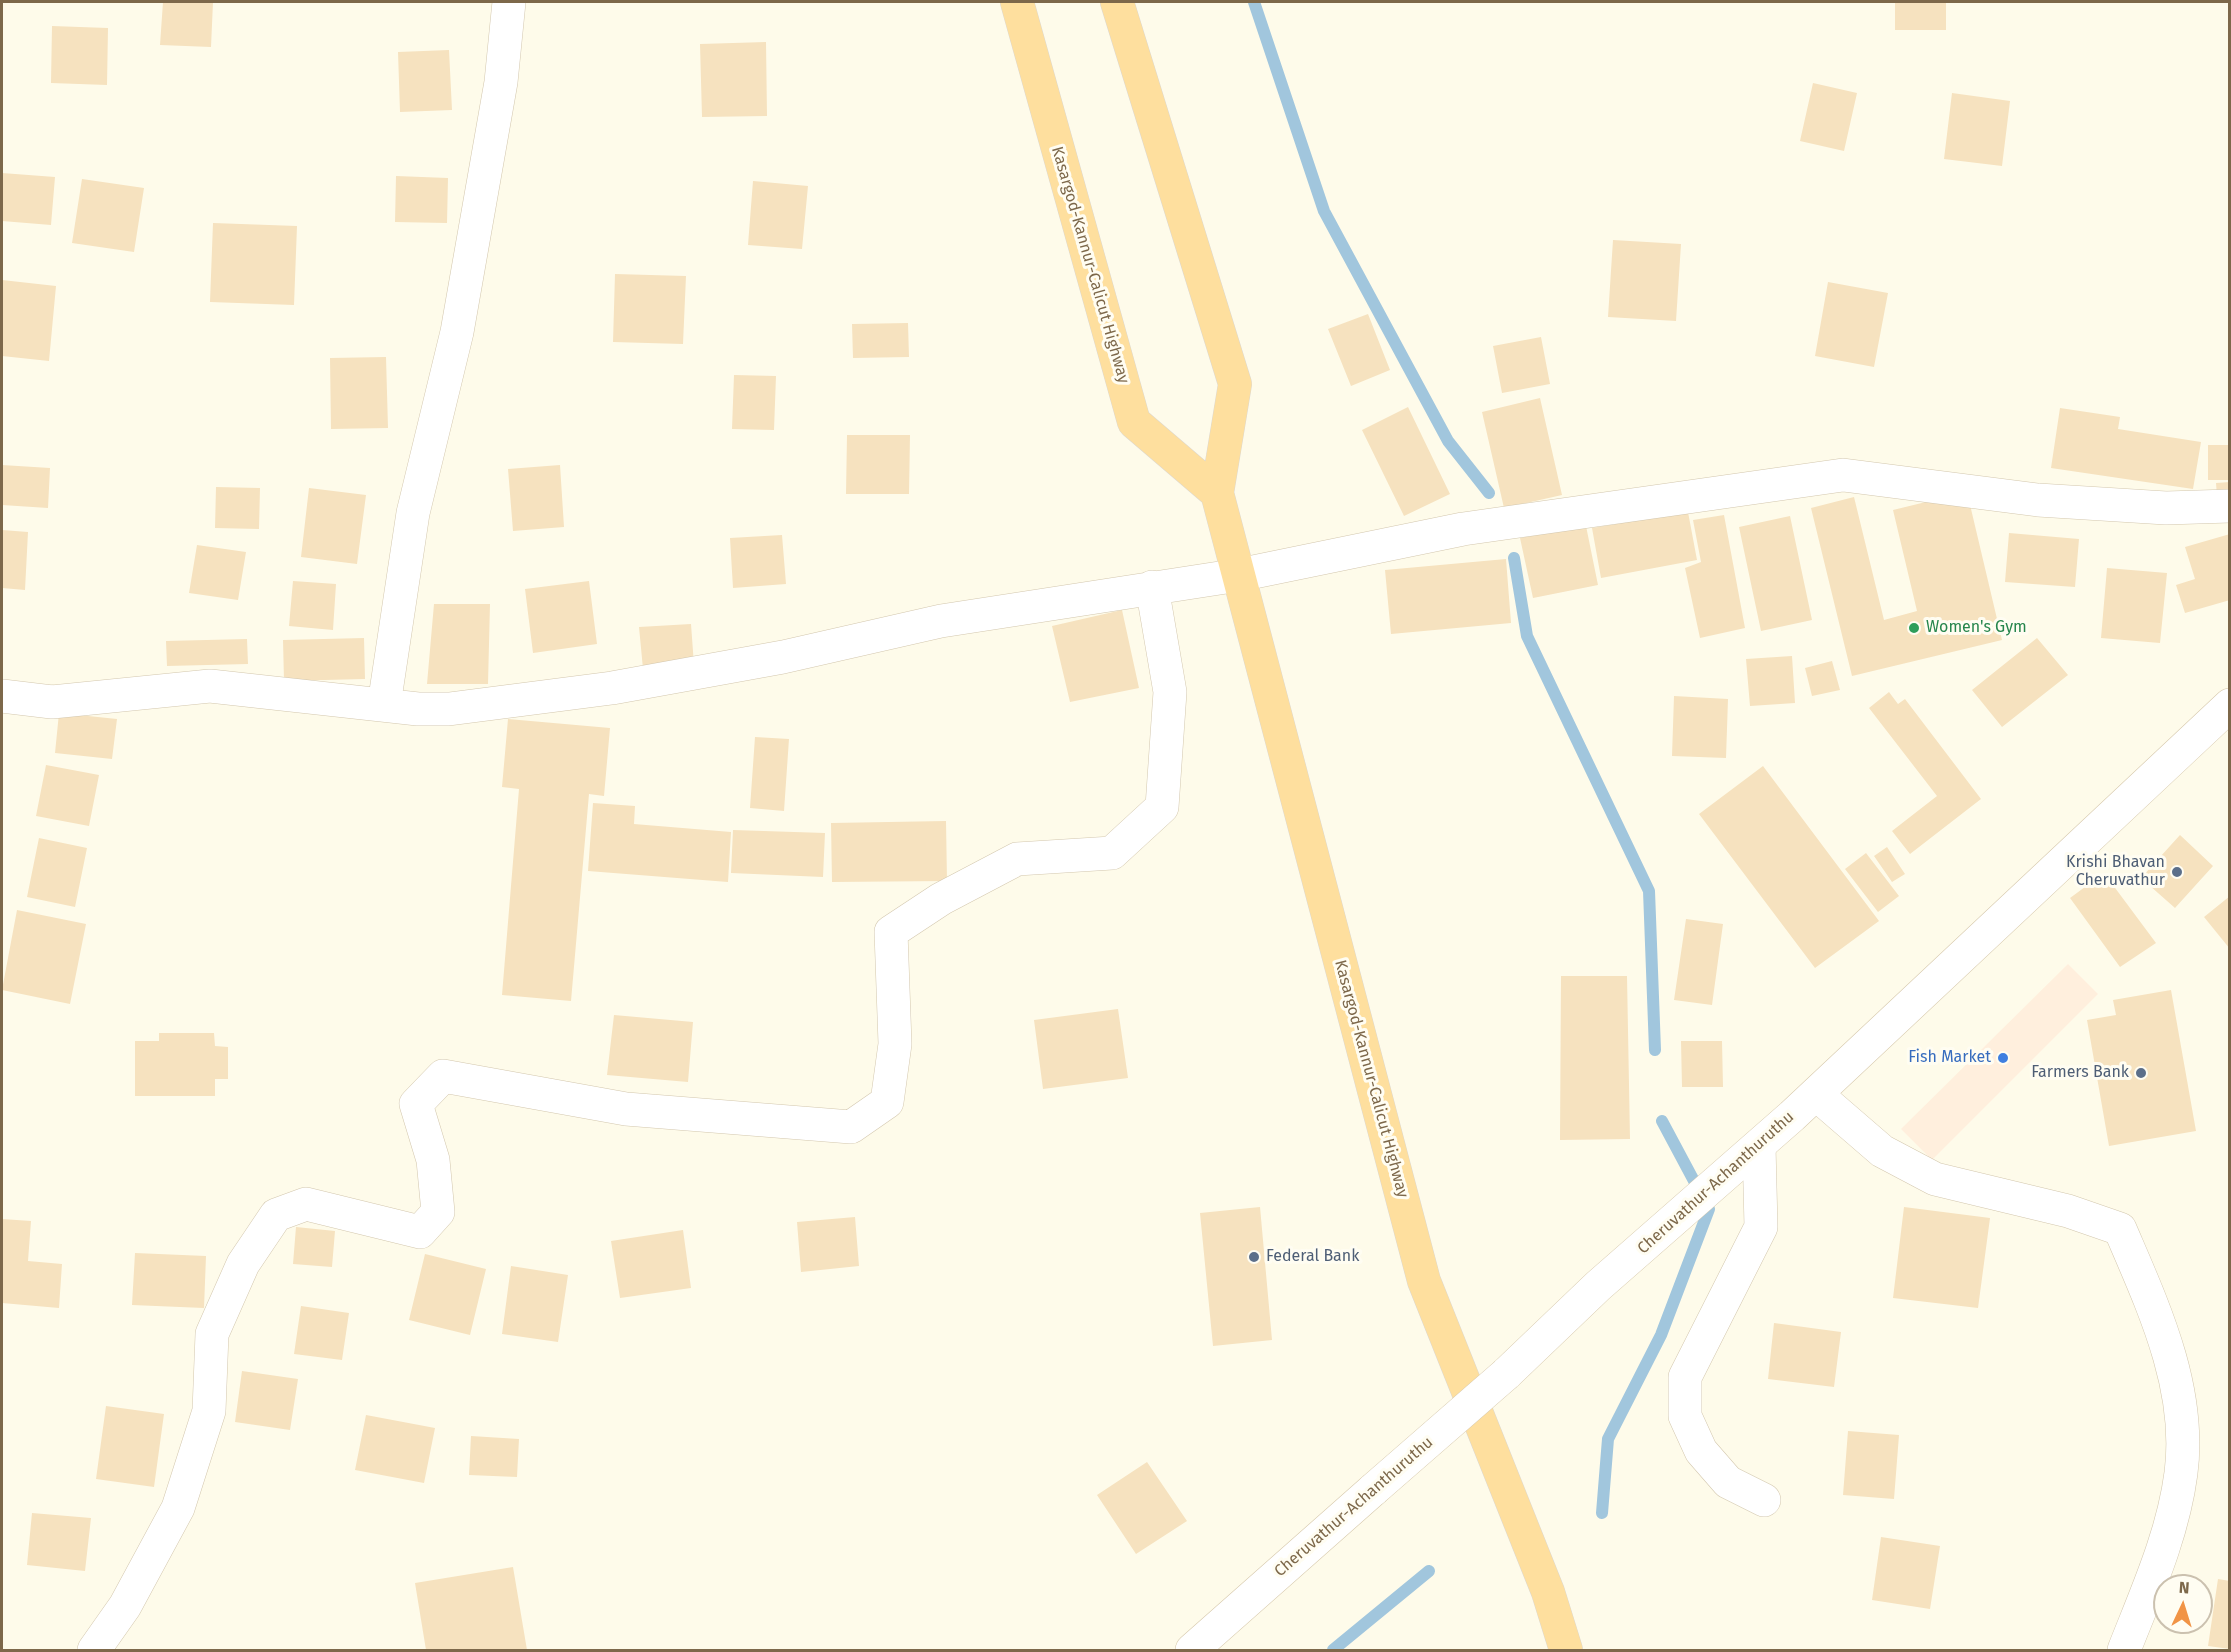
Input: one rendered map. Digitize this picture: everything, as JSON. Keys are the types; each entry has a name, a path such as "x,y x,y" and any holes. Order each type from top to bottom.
{"highway":[{"name":"Kasargod-Kannur-Calicut Highway","path":"1017,2 1134,422 1217,493"},
{"name":"Kasargod-Kannur-Calicut Highway","path":"1118,2 1235,384 1217,493 1424,1281 1548,1592 1566,1650"}],"street":[{"path":"384,705 413,513 461,309 501,82 509,2"},
{"path":"2,696 52,702 210,686 384,705 449,709 612,688 783,657 941,621 1239,575 1463,529 1843,475 2038,500 2166,507 2229,506"},
{"path":"94,1650 125,1606 178,1508 209,1411 212,1334 243,1264 276,1215 306,1204 420,1232 438,1212 433,1160 416,1104 443,1076 626,1109 851,1127 887,1102 895,1044 891,932 941,899 1017,860 1112,853 1162,807 1170,692 1152,587"},
{"name":"Cheruvathur-Achanthuruthu","path":"1192,1650 1506,1374 1598,1286 1684,1213 1816,1094 2229,705"},
{"path":"1816,1094 1882,1151 1935,1179 2068,1211 2120,1229 2166,1340 2181,1420 2181,1473 2163,1548 2124,1650"},
{"path":"1753,1151 1761,1227 1684,1377 1686,1416 1701,1451 1728,1482 1764,1500"}],"shaded area":[{"name":"Fish Market","path":"2068,964 2098,994 1932,1160 1901,1129"}],"building":[{"path":"163,2 213,2 211,47 160,45"},
{"path":"1895,2 1946,2 1946,30 1895,30"},
{"path":"52,26 108,28 107,85 51,83"},
{"path":"766,42 767,116 702,117 700,44"},
{"path":"449,50 452,110 400,112 398,52"},
{"path":"1813,83 1857,93 1844,151 1800,141"},
{"path":"1952,93 2010,101 2002,166 1944,159"},
{"path":"2,173 55,177 51,225 2,221"},
{"path":"396,176 448,178 447,223 395,222"},
{"path":"82,179 144,188 134,252 72,243"},
{"path":"753,181 808,186 802,249 748,245"},
{"path":"213,223 297,226 294,305 210,302"},
{"path":"1613,240 1681,244 1676,321 1608,317"},
{"path":"615,274 686,276 683,344 613,342"},
{"path":"2,280 56,286 49,361 2,356"},
{"path":"1828,282 1888,293 1874,367 1815,356"},
{"path":"1368,314 1390,370 1351,386 1328,329"},
{"path":"908,323 909,357 853,358 852,324"},
{"path":"1541,337 1550,384 1502,393 1493,346"},
{"path":"386,357 388,428 331,429 330,358"},
{"path":"734,375 776,376 774,430 732,429"},
{"path":"1540,398 1562,495 1504,508 1482,412"},
{"path":"1408,407 1450,494 1404,516 1362,430"},
{"path":"2060,408 2120,417 2118,429 2201,442 2193,489 2051,468"},
{"path":"847,435 910,435 909,494 846,494"},
{"path":"2208,445 2230,445 2230,480 2208,480"},
{"path":"2,465 50,468 48,508 2,505"},
{"path":"560,465 564,527 513,531 508,469"},
{"path":"2230,482 2230,495 2217,496 2216,483"},
{"path":"216,487 260,488 259,529 215,528"},
{"path":"309,488 366,495 357,564 301,557"},
{"path":"1967,492 2002,640 1852,676 1811,508 1854,497 1884,620 1917,611 1893,510"},
{"path":"1688,512 1697,560 1601,578 1592,528"},
{"path":"1724,515 1745,628 1700,638 1685,568 1701,562 1693,520"},
{"path":"1790,516 1812,620 1761,631 1739,527"},
{"path":"1586,526 1598,585 1533,598 1520,538"},
{"path":"2,530 28,532 25,590 2,588"},
{"path":"2009,533 2079,539 2075,587 2005,582"},
{"path":"2230,534 2230,600 2185,613 2176,585 2195,579 2185,547"},
{"path":"782,535 786,584 733,588 730,538"},
{"path":"197,545 246,552 238,600 189,593"},
{"path":"1506,559 1511,623 1391,634 1385,570"},
{"path":"2107,568 2167,573 2160,643 2101,638"},
{"path":"293,581 336,584 333,630 289,626"},
{"path":"589,581 597,644 533,653 525,589"},
{"path":"434,604 490,604 488,684 427,684"},
{"path":"1122,610 1139,688 1070,702 1052,626"},
{"path":"691,624 694,665 643,669 639,627"},
{"path":"364,638 365,679 284,681 283,640"},
{"path":"2037,638 2068,675 2002,727 1972,690"},
{"path":"247,639 248,664 167,666 166,641"},
{"path":"1792,656 1795,703 1750,706 1746,659"},
{"path":"1832,661 1840,690 1812,696 1805,668"},
{"path":"1889,692 1898,704 1905,699 1981,799 1910,854 1892,831 1937,796 1869,708"},
{"path":"1674,696 1728,699 1726,758 1672,756"},
{"path":"59,713 117,719 112,759 55,753"},
{"path":"508,719 610,728 604,796 589,794 571,1001 502,995 519,789 502,787"},
{"path":"755,737 789,739 784,811 750,808"},
{"path":"46,765 99,775 89,826 36,816"},
{"path":"1763,766 1879,921 1815,968 1699,814"},
{"path":"593,803 635,806 634,824 731,832 728,882 588,871"},
{"path":"946,821 947,881 832,882 831,823"},
{"path":"733,830 825,833 823,877 731,873"},
{"name":"Krishi Bhavan Cheruvathur","path":"2180,835 2213,866 2175,908 2141,878"},
{"path":"39,838 87,848 75,907 27,897"},
{"path":"1887,847 1905,874 1892,882 1874,856"},
{"path":"1866,853 1899,896 1878,912 1845,869"},
{"path":"2104,873 2156,943 2120,967 2070,898"},
{"path":"2230,896 2230,949 2204,917"},
{"path":"17,910 86,924 70,1004 2,990"},
{"path":"1686,919 1723,924 1712,1005 1674,1000"},
{"path":"1561,976 1627,976 1630,1139 1560,1140"},
{"name":"Farmers Bank","path":"2171,990 2196,1131 2109,1146 2087,1020 2116,1015 2113,1000"},
{"path":"1118,1009 1128,1078 1043,1089 1034,1020"},
{"path":"614,1015 693,1022 688,1082 607,1075"},
{"path":"159,1033 214,1033 215,1046 228,1047 228,1079 215,1079 215,1096 135,1096 135,1041 159,1041"},
{"path":"1681,1041 1722,1041 1723,1087 1682,1087"},
{"path":"1260,1207 1272,1340 1213,1346 1200,1213"},
{"path":"1904,1207 1990,1218 1978,1308 1893,1298"},
{"path":"855,1217 859,1266 801,1272 797,1222"},
{"path":"2,1219 31,1221 28,1261 62,1264 59,1308 2,1303"},
{"path":"296,1227 335,1231 332,1267 293,1264"},
{"path":"683,1230 691,1288 620,1298 611,1241"},
{"path":"135,1253 206,1256 204,1308 132,1305"},
{"path":"425,1254 486,1269 470,1335 409,1320"},
{"path":"511,1266 568,1275 558,1342 502,1334"},
{"path":"301,1306 349,1313 342,1360 294,1354"},
{"path":"1774,1323 1841,1332 1834,1387 1768,1379"},
{"path":"242,1371 298,1379 290,1430 235,1422"},
{"path":"106,1406 164,1414 154,1487 96,1479"},
{"path":"366,1415 435,1428 424,1483 355,1470"},
{"path":"1848,1431 1899,1435 1894,1499 1843,1495"},
{"path":"471,1436 519,1439 517,1477 469,1475"},
{"path":"1147,1462 1187,1521 1136,1554 1097,1495"},
{"path":"32,1513 91,1518 85,1571 27,1565"},
{"path":"1881,1537 1940,1546 1930,1609 1872,1600"},
{"path":"513,1567 527,1650 426,1650 415,1583"},
{"path":"2218,1579 2230,1581 2230,1649 2208,1646 2210,1634 2213,1634 2213,1612"}],"waterway":[{"path":"1254,2 1324,211 1448,441 1489,493"},
{"path":"1514,558 1527,636 1649,891 1655,1050"},
{"path":"1602,1513 1608,1439 1661,1335 1709,1209 1662,1121"},
{"path":"1333,1650 1429,1571"}],"place":[{"name":"Women's Gym","path":"1914,628"},
{"name":"Krishi Bhavan Cheruvathur","path":"2177,872"},
{"name":"Fish Market","path":"2003,1058"},
{"name":"Farmers Bank","path":"2141,1073"},
{"name":"Federal Bank","path":"1254,1257"}]}
